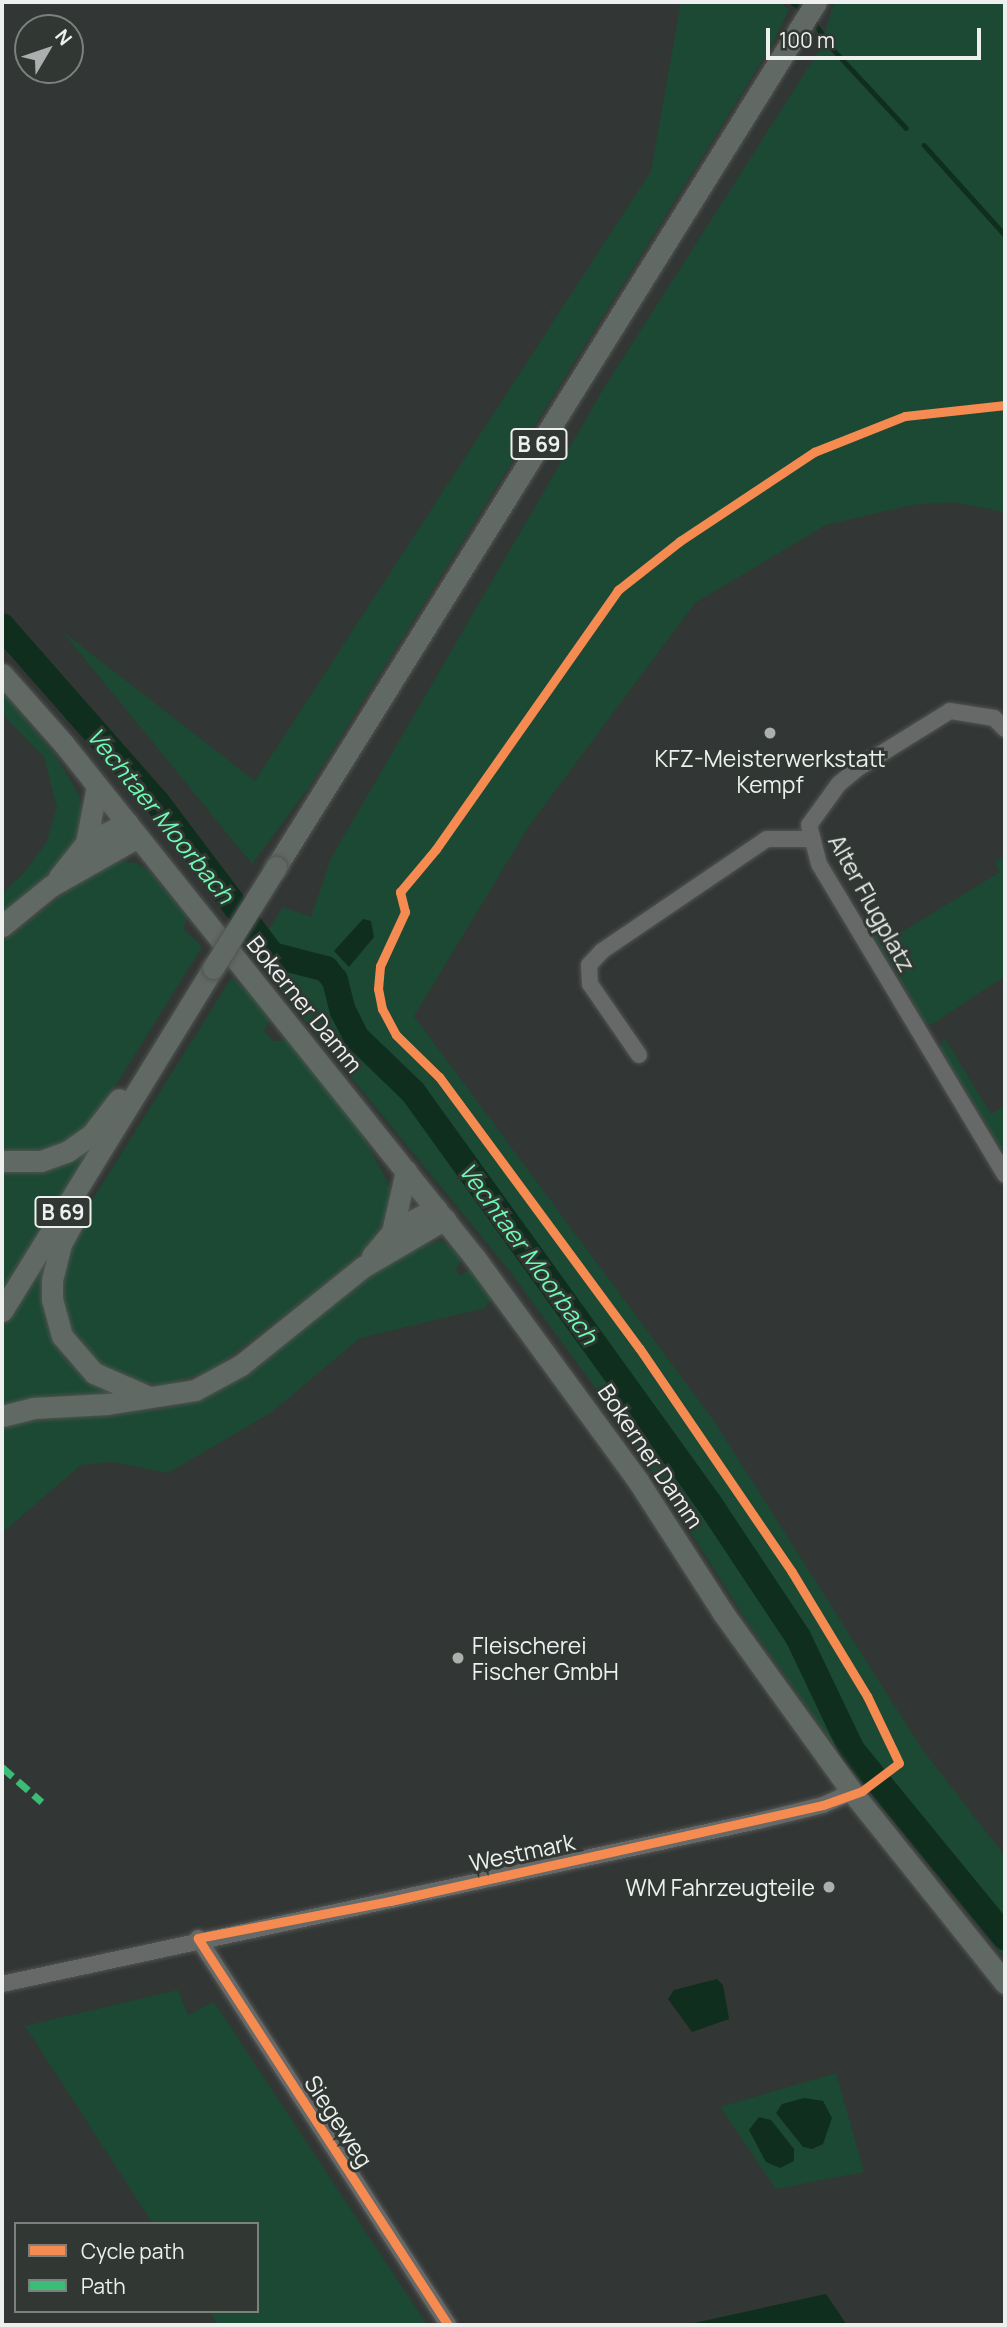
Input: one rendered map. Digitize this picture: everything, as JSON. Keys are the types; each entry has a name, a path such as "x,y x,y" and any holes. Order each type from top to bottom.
{"main road":[{"name":"B 69","path":"2,1311 816,2"},
{"name":"Bokerner Damm","path":"2,674 97,786 440,1213 558,1367 723,1614 852,1792 1005,1983"},
{"path":"51,886 86,843 97,786"},
{"path":"86,843 132,830"},
{"path":"2,926 51,886 132,830"},
{"path":"2,1161 41,1161 68,1151 92,1134 147,1056 175,1030"},
{"path":"125,1113 116,1148 55,1260 52,1300 62,1336 81,1362 108,1382 156,1398"},
{"path":"363,1267 392,1232 406,1171"},
{"path":"392,1232 440,1213"},
{"path":"2,1416 33,1408 156,1398 220,1379 363,1267 440,1213"}],"street":[{"name":"Alter Flugplatz","path":"1005,729 994,718 950,711 888,747 838,785 809,825 810,839 851,920 1005,1175"},
{"path":"639,1055 590,984 589,965 602,951 767,839 810,839"},
{"name":"Westmark","path":"2,1984 198,1938 758,1821 822,1805 852,1792"},
{"name":"Siegeweg","path":"198,1938 448,2325"}],"shaded area":[{"path":"681,2 780,2 789,10 772,45 308,789 252,864 62,631 255,781 651,171"},
{"path":"834,2 1005,2 1005,512 952,502 911,505 826,525 695,603 529,826 414,1016 714,1421 922,1749 1005,1856 1005,1958 844,1760 746,1620 624,1427 509,1270 251,955 283,907 311,917 331,858 604,388 820,49"},
{"path":"2,690 55,755 79,795 83,829 60,863 2,914 2,893 23,874 46,843 57,807 44,757 2,714"},
{"path":"1005,856 1005,976 931,1025 926,1023 867,925 870,919 885,942 1000,872 995,863"},
{"path":"116,860 137,863 152,874 187,917 183,929 202,947 96,1117 63,1143 41,1151 2,1152 2,942 68,890"},
{"path":"363,919 371,921 374,937 349,967 334,951"},
{"path":"232,977 263,1006 270,1020 264,1031 273,1041 289,1040 358,1126 389,1185 389,1213 367,1247 337,1275 214,1369 166,1386 139,1383 104,1368 70,1328 63,1310 64,1263 77,1224"},
{"path":"944,1037 991,1114 1005,1106 1005,1155 940,1048"},
{"path":"94,1145 2,1292 2,1170 49,1167"},
{"path":"441,1240 458,1253 461,1262 455,1270 460,1276 469,1270 476,1273 493,1295 485,1308 360,1338 272,1412 168,1473 113,1462 81,1465 2,1533 2,1426 62,1412 160,1409 194,1401 237,1380 340,1297 410,1250"},
{"path":"43,1263 51,1333 66,1360 113,1396 52,1395 2,1408 2,1328"},
{"path":"717,1979 723,1985 729,2019 692,2032 668,1999 674,1990"},
{"path":"178,1990 188,2015 214,2002 427,2325 218,2325 210,2313 259,2313 259,2222 152,2222 25,2026"},
{"path":"836,2073 864,2172 776,2189 720,2107","holes":["749,2130 778,2130 784,2141 766,2162"]},
{"path":"804,2098 823,2101 832,2118 823,2144 812,2149 803,2147 776,2113 782,2104"},
{"path":"759,2117 771,2120 794,2149 794,2161 780,2168 766,2162 749,2130"},
{"path":"826,2294 847,2325 685,2325"}],"waterway":[{"path":"792,2 804,11"},
{"path":"813,20 829,45 906,128"},
{"path":"924,145 1005,235"},
{"name":"Vechtaer Moorbach","path":"2,626 156,801 272,955 326,969 335,980 343,1011 356,1037 413,1092 709,1503 798,1637 852,1750 1005,1937"}],"marked path":[{"path":"2,1767 42,1802"}],"cycle path":[{"path":"448,2325 198,1938 390,1901 823,1805 862,1791 899,1763 867,1696 792,1572 639,1348 439,1077 396,1035 382,1009 378,989 380,966 405,912 400,892 436,849 618,590 680,541 814,452 905,416 1005,405"}],"place":[{"name":"KFZ-Meisterwerkstatt Kempf","path":"770,733"},
{"name":"Fleischerei Fischer GmbH","path":"458,1658"},
{"name":"WM Fahrzeugteile","path":"829,1887"}]}
